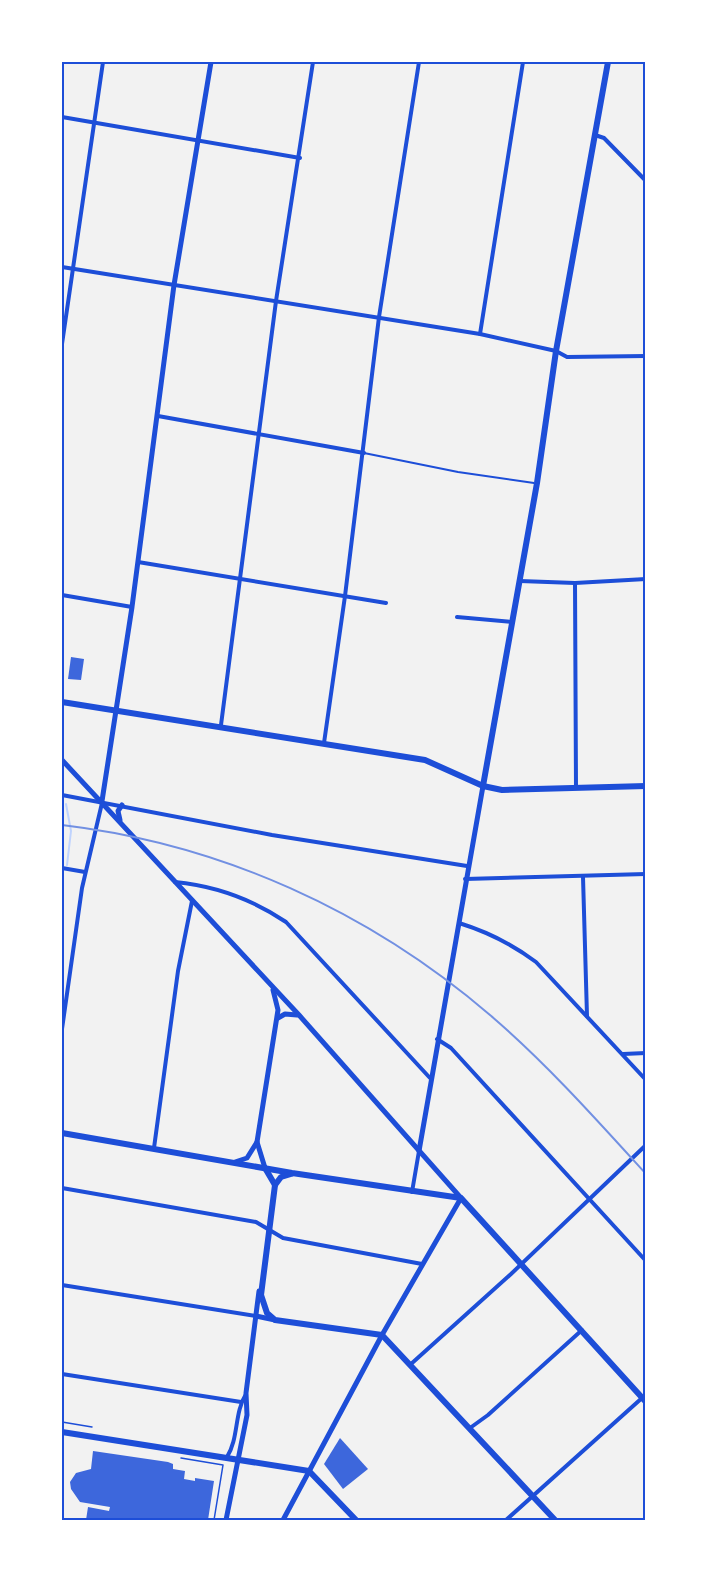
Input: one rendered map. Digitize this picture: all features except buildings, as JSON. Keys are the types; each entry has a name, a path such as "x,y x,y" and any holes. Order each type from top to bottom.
{"main road":[{"path":"483,786 537,483 556,351 608,62"},
{"path":"62,702 221,725 424,760 483,786 527,791 645,786"},
{"path":"62,1133 292,1173 461,1198 644,1400"},
{"path":"265,1168 275,1185"},
{"path":"292,1173 281,1177 275,1185 260,1282 262,1305 267,1313 275,1320 382,1335 555,1521"},
{"path":"62,1432 224,1462 237,1461 309,1471 356,1521"}],"street":[{"path":"62,344 103,62"},
{"path":"62,1029 85,872 102,801 114,711 132,607 174,285 211,62"},
{"path":"221,725 276,301 314,62"},
{"path":"324,743 364,453 379,317 419,62"},
{"path":"480,334 523,62"},
{"path":"62,117 300,158"},
{"path":"595,135 604,138 645,181"},
{"path":"62,267 480,334 556,351 567,357 645,356"},
{"path":"158,416 364,453"},
{"path":"137,562 386,603"},
{"path":"520,581 575,583 645,579"},
{"path":"575,583 576,789"},
{"path":"62,594 132,607"},
{"path":"457,617 512,622"},
{"path":"62,760 298,1015 461,1198 382,1335 282,1521"},
{"path":"412,1192 457,923 483,786"},
{"path":"62,795 272,835 467,866"},
{"path":"120,821 118,811 122,805"},
{"path":"62,868 85,872"},
{"path":"465,879 645,874"},
{"path":"583,877 587,1016"},
{"path":"173,881 203,884 259,904 286,922 430,1078"},
{"path":"154,1149 178,970 192,901"},
{"path":"457,923 484,931 519,949 536,962 645,1080"},
{"path":"232,1163 247,1158 257,1142 277,1019 277,1002 272,988"},
{"path":"277,1019 285,1014 298,1015"},
{"path":"437,1039 452,1048 645,1261"},
{"path":"622,1054 645,1053"},
{"path":"257,1142 265,1168"},
{"path":"411,1364 645,1145"},
{"path":"62,1188 256,1222 283,1238 422,1264"},
{"path":"226,1521 247,1415 246,1393 260,1282"},
{"path":"62,1285 275,1320"},
{"path":"470,1428 488,1415 582,1330"},
{"path":"62,1374 241,1402"},
{"path":"224,1462 231,1450 241,1402 246,1393"},
{"path":"506,1521 644,1400"}],"lane":[{"path":"364,453 458,472 537,483"}],"path":[{"path":"62,1422 92,1427"},
{"path":"214,1521 224,1462"}],"waterway":[{"path":"66,804 71,831 67,865"}],"railway":[{"path":"62,825 121,834 179,848 235,866 290,888 343,914 394,944 443,978 511,1033 570,1092 646,1174"}]}
